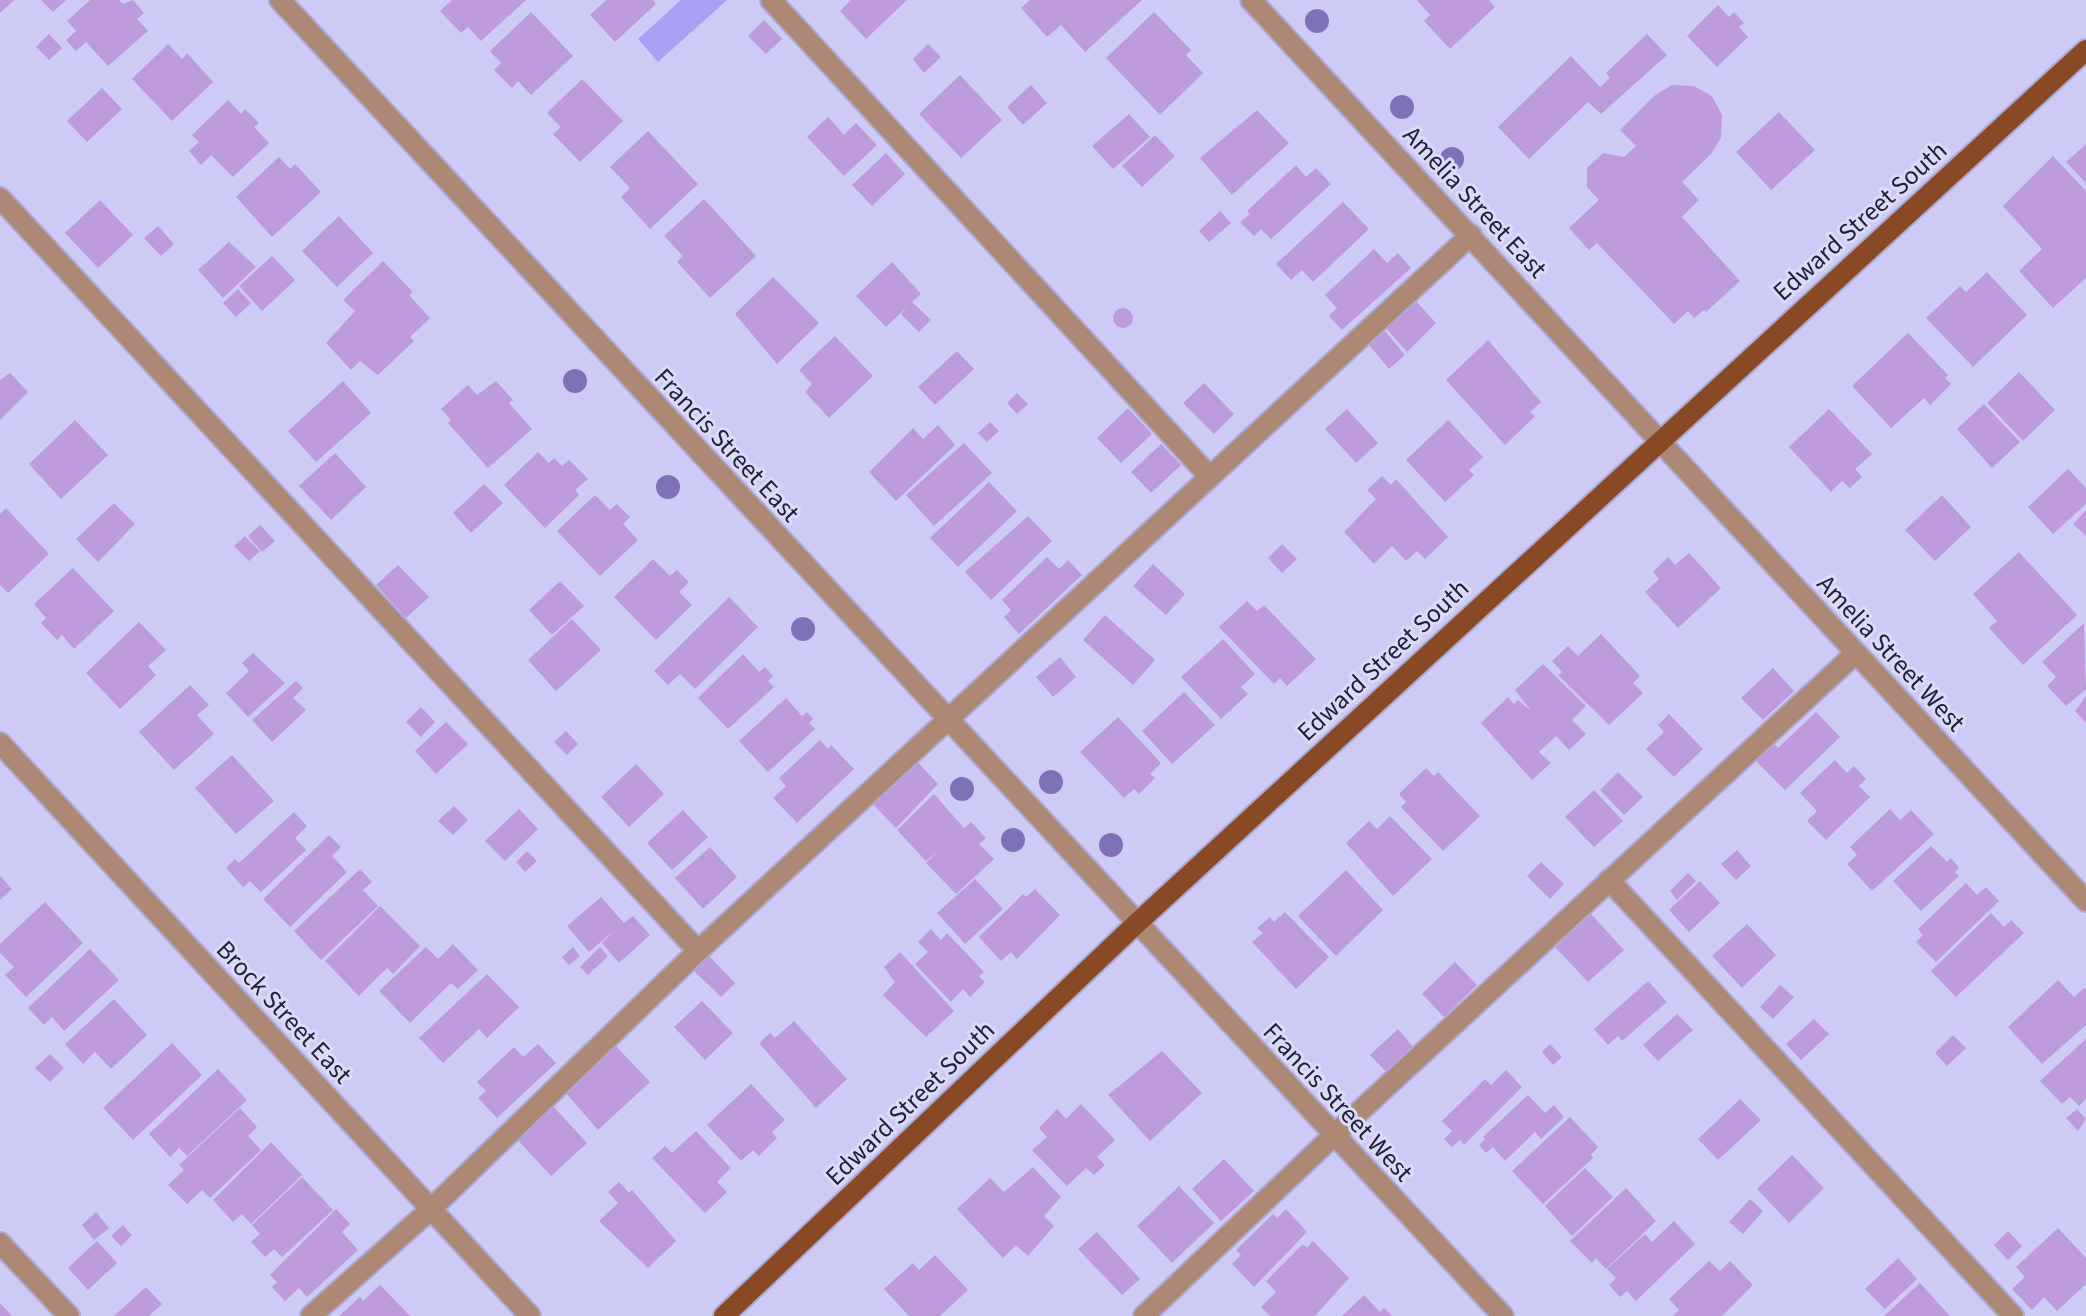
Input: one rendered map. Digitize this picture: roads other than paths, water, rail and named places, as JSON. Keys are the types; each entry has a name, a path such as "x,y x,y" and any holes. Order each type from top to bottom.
{"main road":[{"name":"Edward Street South","path":"724,1316 1136,924 2086,50"}],"street":[{"name":"Francis Street East","path":"280,0 1136,924"},
{"path":"771,0 1210,477"},
{"name":"Amelia Street East","path":"1251,0 1660,439"},
{"path":"0,198 698,951"},
{"path":"311,1316 431,1209 698,951 1471,235"},
{"name":"Amelia Street West","path":"1660,439 2086,901"},
{"path":"1144,1316 1334,1135 1856,653"},
{"name":"Brock Street East","path":"0,743 530,1316"},
{"path":"1609,880 2013,1316"},
{"name":"Francis Street West","path":"1136,924 1503,1316"},
{"path":"0,1243 69,1316"}]}
